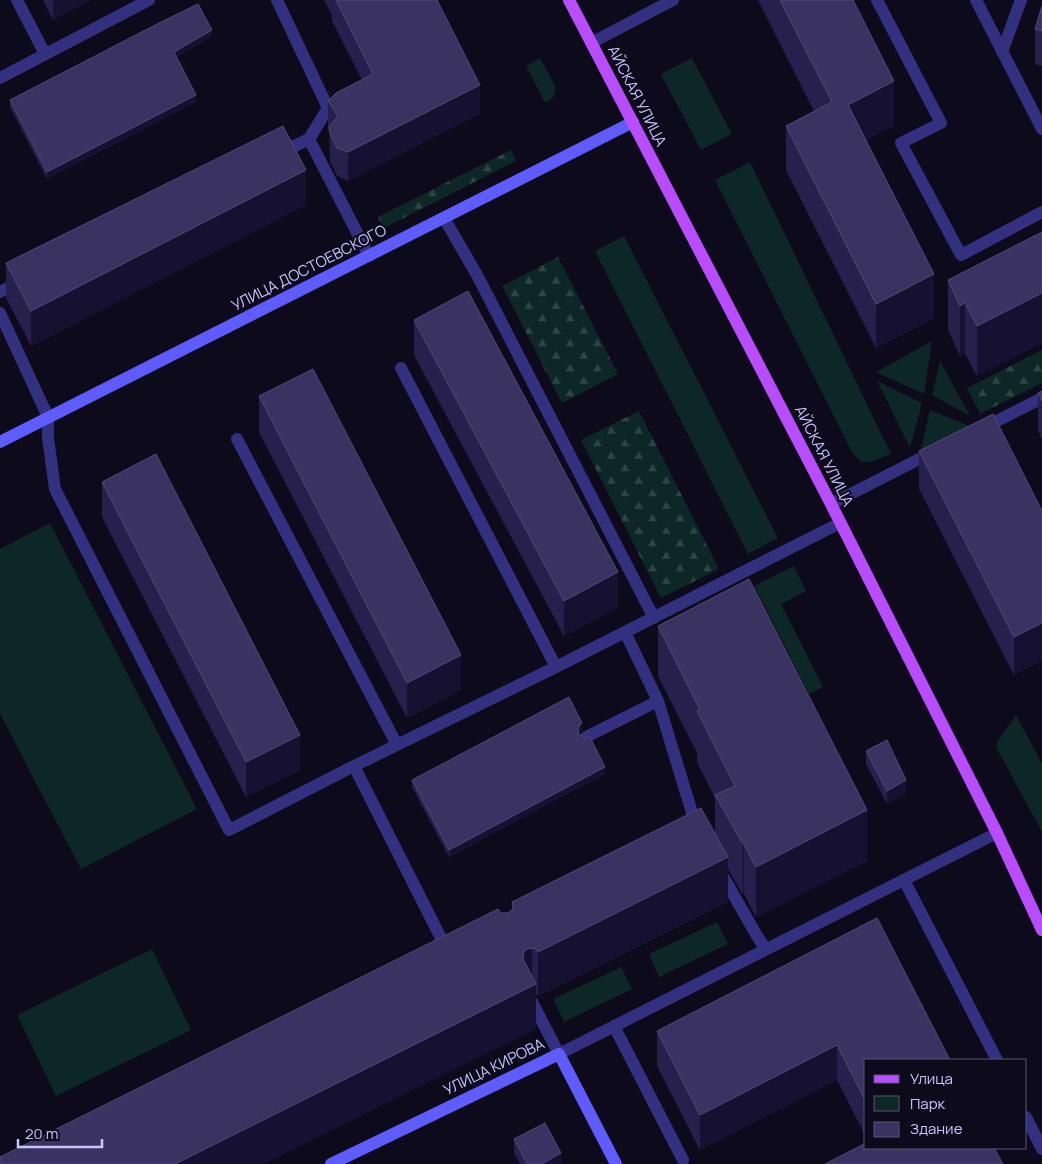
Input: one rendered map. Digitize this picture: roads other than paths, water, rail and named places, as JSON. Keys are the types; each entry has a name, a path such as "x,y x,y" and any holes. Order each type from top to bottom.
{"main road":[{"name":"АЙСКАЯ УЛИЦА","path":"568,0 831,504 997,832 1042,930"}],"street":[{"path":"17,0 45,54"},
{"path":"0,78 149,0"},
{"path":"265,161 309,139 328,108 277,0"},
{"path":"592,43 673,0"},
{"path":"877,0 941,122 901,143 962,255 1040,216"},
{"path":"976,0 1042,129"},
{"path":"1002,52 1021,0"},
{"name":"УЛИЦА ДОСТОЕВСКОГО","path":"0,442 633,122"},
{"path":"309,139 369,256"},
{"path":"444,218 481,284 654,618"},
{"path":"0,292 35,275"},
{"path":"0,313 48,418 48,438 55,489 229,830 840,523"},
{"path":"401,368 556,667"},
{"path":"974,432 1042,398"},
{"path":"237,439 396,745"},
{"path":"831,504 948,445"},
{"path":"625,632 658,701 695,832"},
{"path":"586,737 658,701"},
{"path":"354,766 448,952"},
{"path":"531,1000 558,1054 997,832"},
{"path":"715,861 766,949"},
{"path":"904,880 995,1059"},
{"path":"614,1026 683,1160"},
{"name":"УЛИЦА КИРОВА","path":"331,1164 558,1054 616,1164"},
{"path":"1027,1119 1042,1149"}]}
